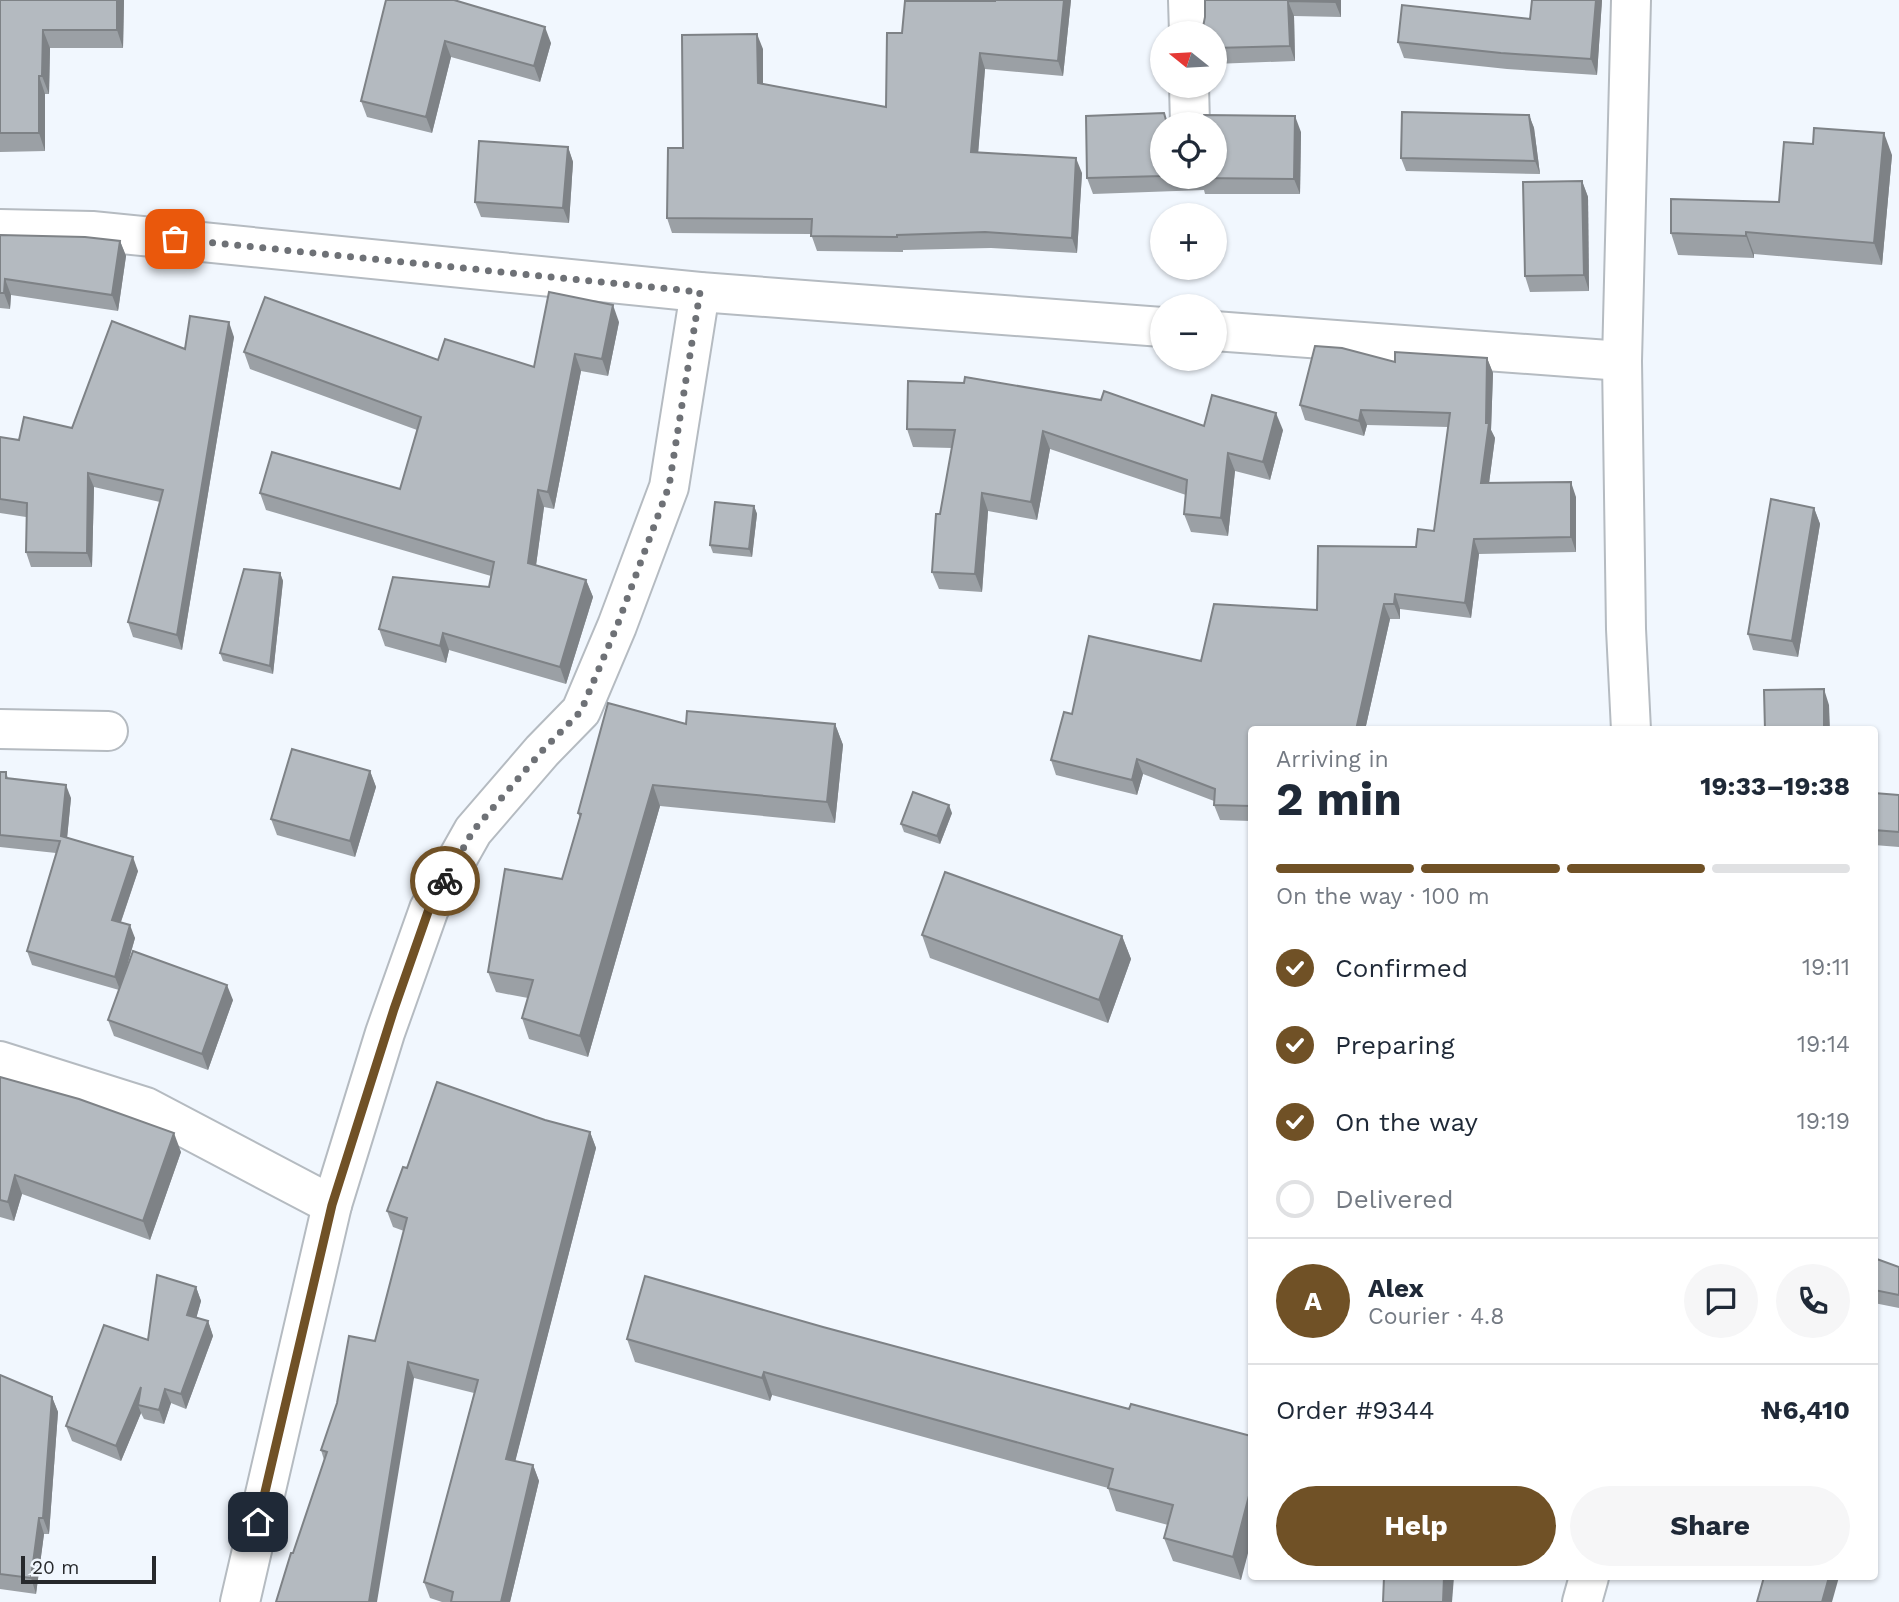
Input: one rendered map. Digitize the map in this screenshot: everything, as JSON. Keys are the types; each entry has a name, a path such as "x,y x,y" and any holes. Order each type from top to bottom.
{"street":[{"path":"1188,0 1189,21"},
{"path":"1631,0 1622,361 1626,616 1631,726"},
{"path":"0,229 92,231 700,292 1150,326"},
{"path":"240,1602 332,1205 385,1034 429,909 473,831 542,751 581,711 617,626 669,486 700,292"},
{"path":"1227,332 1622,361"},
{"path":"0,729 108,731"},
{"path":"0,1062 146,1107 332,1205"},
{"path":"1582,1602 1587,1580"}],"building":[{"path":"0,0 117,0 117,30 43,30 42,76 39,76 39,133 0,133"},
{"path":"386,0 454,0 545,27 534,66 445,41 426,117 361,101"},
{"path":"1064,0 1058,61 980,53 971,152 1076,158 1072,238 985,232 897,237 811,236 812,219 667,218 668,148 683,148 682,35 757,34 758,83 886,107 887,33 902,33 905,1"},
{"path":"1205,0 1335,0 1288,1 1290,46 1227,48 1227,21 1204,21"},
{"path":"1532,0 1596,0 1591,59 1398,42 1402,5 1530,19"},
{"path":"1402,112 1529,115 1535,161 1401,158"},
{"path":"1150,114 1150,176 1087,178 1086,116"},
{"path":"1227,115 1295,116 1294,179 1227,178"},
{"path":"1814,128 1884,133 1874,243 1746,232 1746,236 1671,233 1671,199 1779,202 1784,142 1813,144"},
{"path":"479,141 568,147 563,208 475,202"},
{"path":"1582,181 1584,275 1525,276 1523,182"},
{"path":"0,235 85,237 120,241 112,295 5,279 4,293 0,293"},
{"path":"549,292 613,305 602,359 575,354 548,492 538,490 528,563 586,580 560,667 443,633 440,646 379,629 393,577 489,587 494,562 260,493 272,452 400,489 421,417 244,352 265,297 438,360 445,339 534,367"},
{"path":"190,316 229,322 177,635 128,622 163,490 88,473 87,553 26,552 27,503 0,499 0,437 19,440 24,417 72,428 112,321 185,349"},
{"path":"1315,346 1342,348 1395,362 1395,352 1487,358 1486,423 1489,423 1481,483 1571,482 1571,537 1474,539 1465,603 1395,594 1394,604 1384,604 1357,726 1248,726 1248,806 1214,805 1215,789 1137,759 1132,780 1051,760 1064,712 1072,714 1089,636 1201,661 1214,604 1317,610 1318,546 1416,547 1418,529 1434,531 1450,413 1361,410 1359,421 1300,405"},
{"path":"965,377 1101,400 1104,391 1204,426 1212,395 1276,413 1263,462 1228,453 1221,518 1184,514 1187,480 1043,431 1031,502 982,493 975,574 932,572 936,514 940,514 955,430 907,429 908,381 964,383"},
{"path":"1771,499 1814,508 1792,641 1748,634"},
{"path":"715,502 754,506 749,549 710,545"},
{"path":"244,569 280,573 270,666 220,653"},
{"path":"1824,689 1824,726 1765,726 1764,690"},
{"path":"608,703 686,724 687,711 835,724 827,802 653,785 580,1036 522,1018 533,980 488,972 505,869 562,879"},
{"path":"292,749 370,771 350,841 271,819"},
{"path":"0,772 6,772 6,778 66,785 61,836 133,857 112,920 130,925 115,977 27,951 60,841 0,835"},
{"path":"913,792 949,805 937,836 901,824"},
{"path":"1878,793 1899,795 1899,832 1878,830"},
{"path":"945,872 1122,936 1099,1000 922,935"},
{"path":"133,951 227,985 202,1054 108,1020"},
{"path":"0,1077 79,1099 174,1133 143,1221 15,1175 8,1202 0,1200"},
{"path":"437,1082 545,1120 590,1132 506,1459 533,1465 501,1602 451,1602 453,1592 424,1582 478,1380 408,1362 369,1602 276,1602 327,1452 321,1450 337,1403 349,1336 375,1341 407,1218 387,1211 403,1167 407,1168"},
{"path":"1878,1259 1899,1267 1899,1295 1878,1291"},
{"path":"157,1275 196,1287 187,1315 208,1321 181,1394 165,1389 159,1410 138,1405 141,1387 116,1446 66,1426 104,1325 148,1340"},
{"path":"645,1276 1129,1409 1131,1404 1248,1435 1248,1500 1233,1557 1164,1538 1173,1505 1108,1488 1113,1469 764,1372 762,1378 627,1339"},
{"path":"0,1375 52,1397 43,1518 39,1518 31,1578 0,1574"},
{"path":"1384,1580 1444,1580 1443,1602 1383,1602"},
{"path":"1763,1580 1828,1580 1822,1602 1757,1602"}],"way so far":[{"path":"175,239 700,292 669,486 617,626 581,711 542,751 473,831 445,881"}],"route":[{"path":"258,1522 332,1205 394,1009 429,909 445,881"}]}
